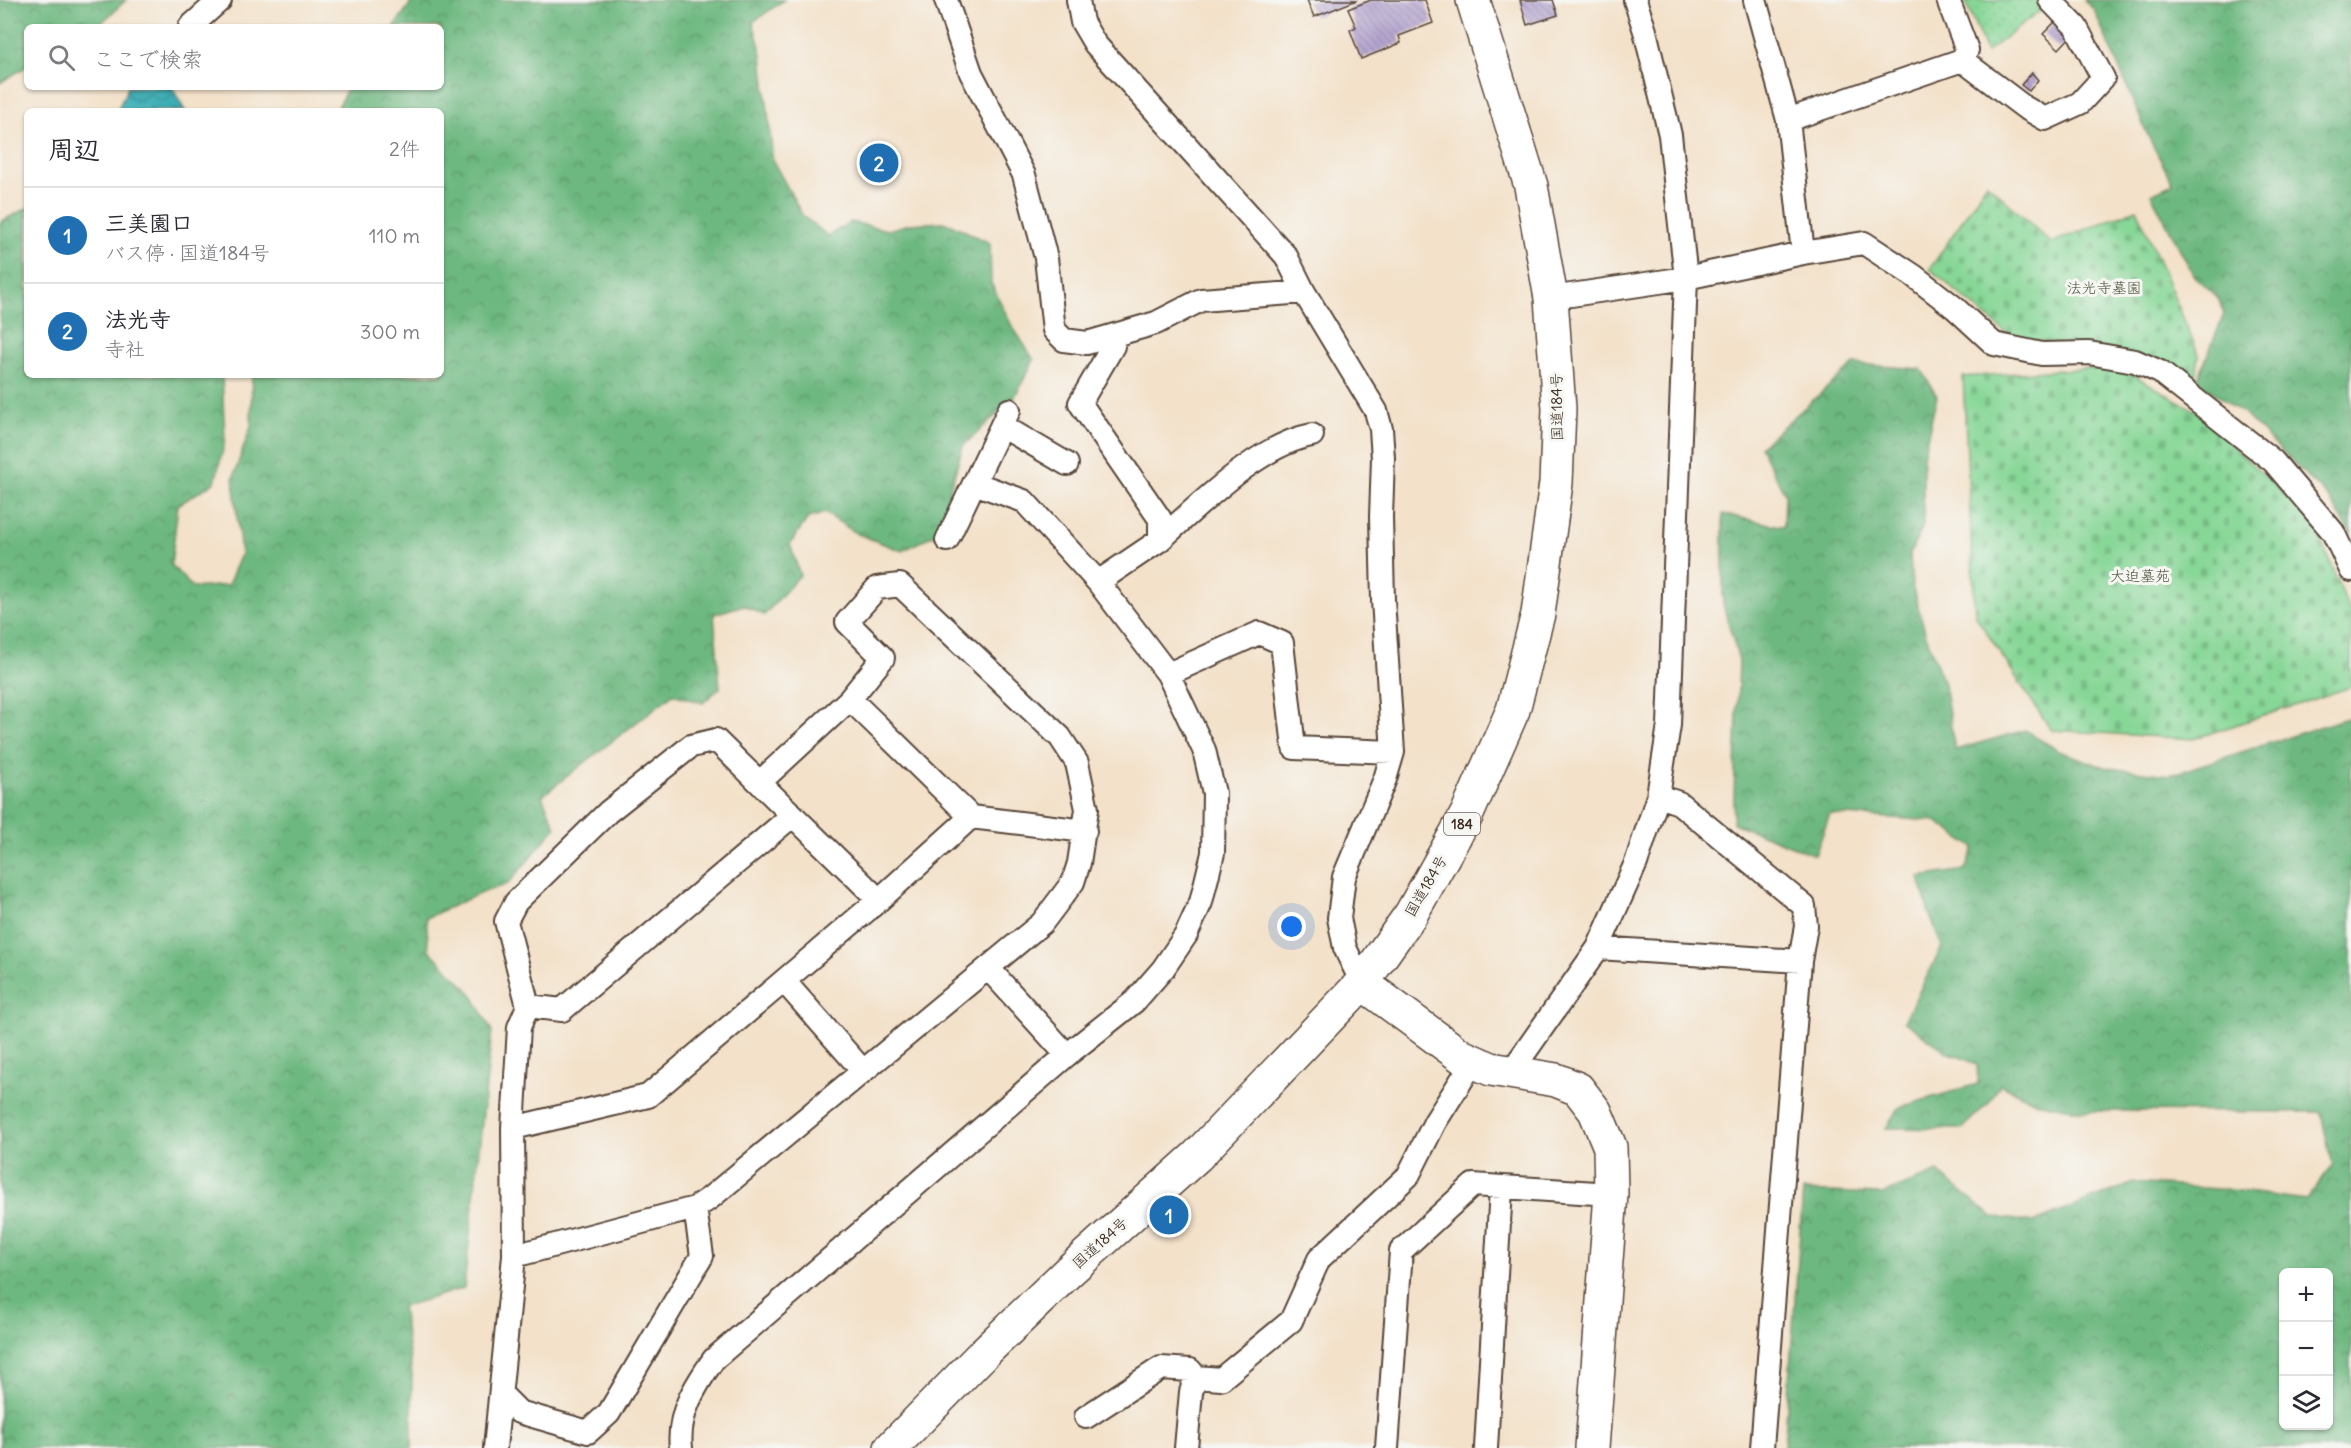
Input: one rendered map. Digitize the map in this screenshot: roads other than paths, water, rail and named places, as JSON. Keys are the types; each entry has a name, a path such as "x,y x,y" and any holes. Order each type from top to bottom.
{"main road":[{"name":"国道184号","path":"891,1448 1052,1287 1197,1156 1362,983 1411,914 1467,814 1513,710 1538,614 1556,483 1559,409 1551,298 1531,186 1473,0"},
{"path":"1362,983 1461,1056 1491,1069 1556,1080 1578,1089 1595,1111 1610,1147 1611,1194 1592,1448"}],"street":[{"path":"193,24 220,0"},
{"path":"946,0 971,73 1024,175 1046,258 1054,330 1064,340 1086,343 1114,335 1156,322 1202,300 1304,292"},
{"path":"1077,0 1082,22 1095,44 1286,256 1304,292 1376,411 1381,429 1383,458 1383,600 1393,752 1385,779 1344,877 1339,918 1346,948 1362,983"},
{"path":"1511,1072 1598,948 1636,863 1658,796 1670,725 1686,278 1670,135 1645,31 1635,0"},
{"path":"1755,0 1788,120 1803,253"},
{"path":"1788,120 1962,60 1967,50 1948,0"},
{"path":"1962,60 2024,107 2045,119 2080,103 2103,78 2076,27 2050,0"},
{"path":"1551,298 1686,278 1803,253 1864,243 1914,276 1955,308 1994,344 2042,354 2089,353 2134,360 2160,372 2273,461 2333,532 2351,570"},
{"path":"1114,335 1113,346 1080,403 1160,519 1160,540"},
{"path":"947,540 1005,418 1067,464"},
{"path":"1098,582 1160,540 1247,465 1297,438 1312,435"},
{"path":"681,1448 684,1413 693,1388 714,1359 1067,1055 1135,1001 1186,935 1201,902 1213,853 1214,794 1204,750 1189,714 1168,674 1098,582 1024,501 975,483"},
{"path":"514,1256 694,1208 710,1198 1042,923 1073,882 1085,831 1087,809 1085,792 1077,763 1060,737 900,585 877,588 847,622 883,658 850,699 760,782"},
{"path":"1168,674 1259,633 1282,643 1294,748 1393,752"},
{"path":"850,699 971,818 1085,831"},
{"path":"495,1448 514,1256 513,1128 519,1027 528,1006 506,921 516,902 608,812 690,746 716,740 879,900"},
{"path":"1658,796 1679,804 1804,906 1806,926 1800,961 1762,1448"},
{"path":"528,1006 562,1010 793,815"},
{"path":"513,1128 648,1096 879,900 971,818"},
{"path":"1598,948 1800,961"},
{"path":"988,968 1067,1055"},
{"path":"784,981 863,1071"},
{"path":"1086,1417 1161,1368 1190,1370 1196,1377 1221,1379 1291,1321 1319,1259 1408,1176 1435,1122 1473,1062"},
{"path":"1387,1448 1401,1251 1473,1185 1611,1194"},
{"path":"1486,1448 1501,1188"},
{"path":"502,1395 519,1412 588,1432 609,1413 702,1256 694,1208"},
{"path":"1186,1448 1191,1392 1196,1377"}],"water":[{"path":"127,90 174,90 183,108 118,108"}],"place":[{"name":"法光寺","path":"879,163"},
{"name":"三美園口","path":"1169,1215"}],"park label":[{"name":"法光寺墓園","path":"2104,288"},
{"name":"大迫墓苑","path":"2140,576"}]}
